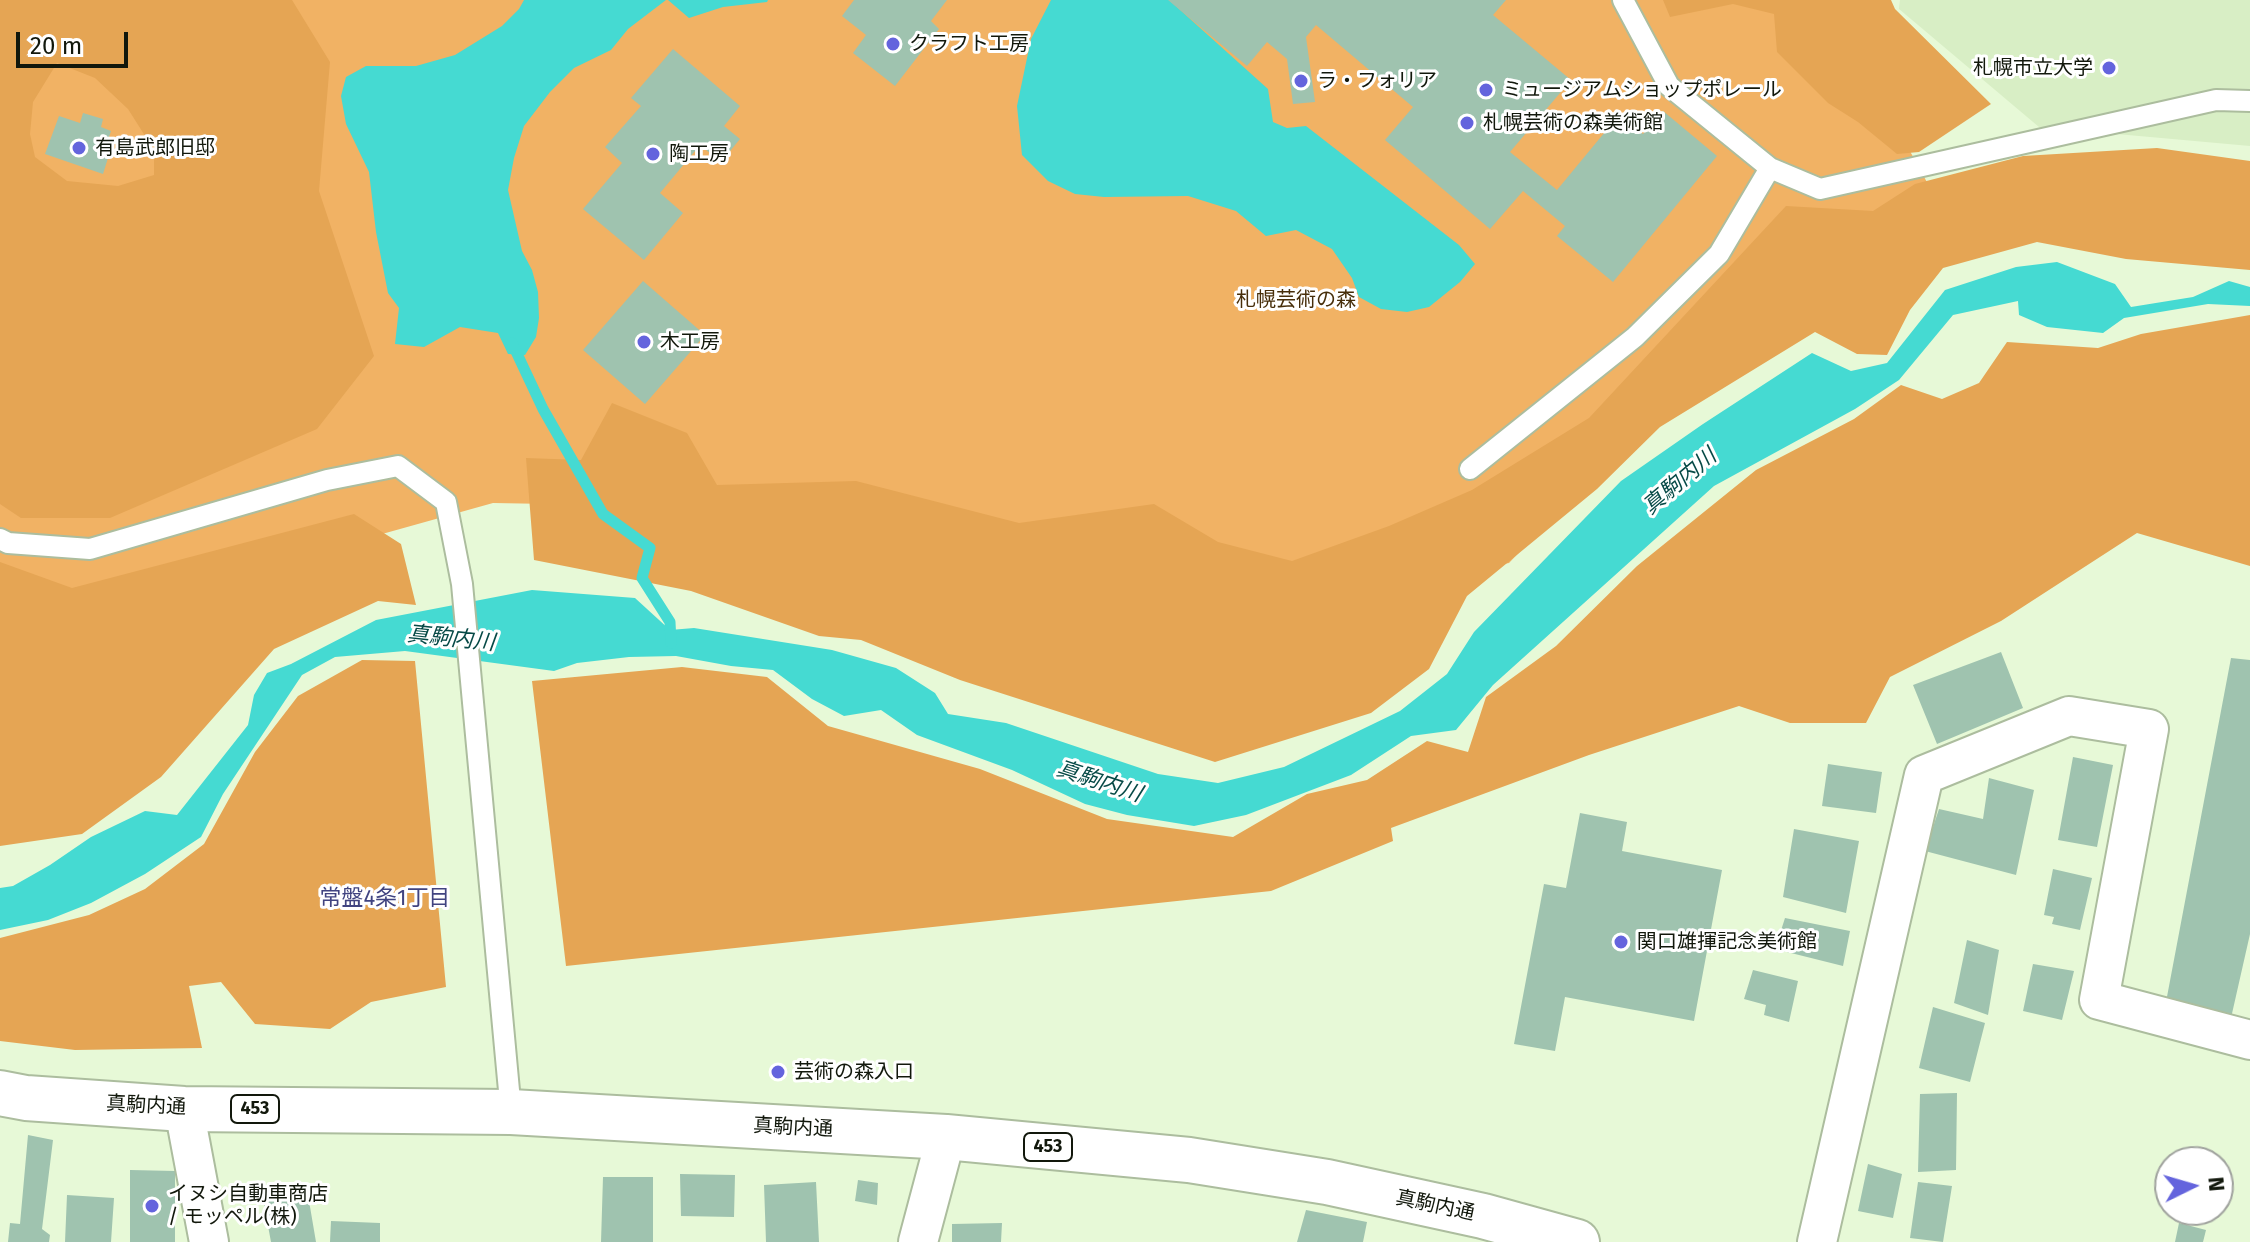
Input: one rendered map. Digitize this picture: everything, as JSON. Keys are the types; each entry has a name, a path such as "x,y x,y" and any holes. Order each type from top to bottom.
{"highway":[{"name":"真駒内通","path":"0,1093 26,1098 184,1109 511,1112 946,1137 1189,1160 1327,1182 1483,1216 1577,1242"}],"street":[{"path":"1817,1242 1924,775 2069,716 2149,729 2099,1000 2250,1040"},
{"path":"184,1109 209,1242"},
{"path":"918,1242 946,1137"}],"lane":[{"path":"1623,0 1669,86 1770,168 1820,189 2216,100 2250,101"},
{"path":"1470,469 1635,337 1719,254 1770,168"},
{"path":"0,539 8,543 90,549 327,480 398,466 446,502 462,584 511,1112"}],"shaded area":[{"path":"0,0 292,0 330,62 319,191 374,356 317,429 110,518 21,518 0,504","holes":["57,63 95,78 128,109 154,150 154,175 118,186 67,181 35,157 30,134 33,102"]},
{"path":"1663,0 1891,0 1895,9 1991,104 1919,152 1897,154 1858,122 1828,103 1777,52 1774,14 1733,4 1670,17"},
{"name":"札幌市立大学","path":"1900,0 2250,0 2250,146 2039,127 1899,9"},
{"path":"2157,148 2250,161 2250,270 2126,259 2037,242 1943,268 1910,310 1887,355 1857,354 1815,332 1660,427 1597,489 1467,596 1429,669 1371,713 1215,762 960,680 861,640 819,636 691,591 534,560 526,458 581,460 612,403 687,433 717,485 856,481 1019,523 1154,504 1218,542 1292,561 1389,526 1472,490 1589,418 1786,206 1873,211 1915,184 2023,156"},
{"path":"2250,315 2250,566 2137,533 2001,621 1890,677 1866,723 1790,723 1739,706 1589,755 1391,828 1393,841 1271,891 566,966 532,681 682,667 767,677 828,726 980,769 1107,819 1233,837 1307,794 1367,780 1427,741 1468,752 1486,697 1556,646 1637,566 1756,470 1854,419 1901,385 1942,399 1979,383 2007,342 2098,348 2141,334"},
{"path":"354,514 401,544 416,605 378,601 274,649 161,777 82,834 0,846 0,562 72,588"},
{"path":"362,660 415,661 446,987 371,1002 330,1029 255,1024 221,982 189,986 202,1048 75,1050 0,1041 0,938 89,915 145,889 204,844 255,752 298,696"}],"green space":[{"name":"札幌芸術の森","path":"0,0 1824,0 1837,18 1940,206 1707,355 1509,563 1285,606 778,508 493,503 96,614 0,584"}],"water":[{"path":"524,0 666,0 628,29 611,50 574,68 550,92 524,126 508,190 522,251 532,270 538,292 536,337 525,355 508,354 498,333 460,327 424,347 395,344 399,308 388,293 369,172 346,124 341,96 346,77 366,66 416,66 455,55 502,26"},
{"path":"668,0 768,0 723,7 689,18"},
{"path":"1051,0 1169,0 1268,89 1273,122 1287,128 1306,126 1459,245 1475,264 1460,282 1429,307 1407,312 1381,309 1359,297 1352,278 1332,249 1296,230 1266,236 1236,211 1188,196 1104,197 1075,194 1048,181 1022,155 1017,106 1031,39"},
{"name":"真駒内川","path":"2057,262 2115,284 2131,307 2193,297 2229,281 2250,287 2250,306 2208,304 2124,318 2103,333 2047,327 2019,315 2018,301 1953,315 1899,380 1855,409 1714,486 1493,685 1456,730 1411,736 1351,775 1246,815 1194,826 1127,815 1085,804 1012,770 917,735 881,710 844,716 812,699 773,670 676,656 577,663 554,671 405,651 335,657 302,675 223,794 201,837 145,874 91,903 48,920 0,930 0,888 13,886 91,837 145,811 177,815 248,725 254,695 267,673 291,664 376,620 532,590 635,598 670,630 694,628 832,650 896,668 935,693 948,714 1006,723 1158,774 1218,783 1284,767 1400,711 1447,674 1474,632 1621,481 1703,424 1812,353 1851,371 1887,363 1945,290 2016,267"}],"building":[{"name":"クラフト工房","path":"854,0 947,0 931,21 939,29 895,86 853,53 866,35 842,16"},
{"name":"札幌芸術の森美術館","path":"1168,0 1506,0 1493,15 1571,80 1510,152 1557,190 1619,115 1643,134 1663,111 1717,156 1613,282 1557,236 1565,226 1523,191 1490,229 1385,140 1413,107 1316,25 1306,37 1315,102 1293,104 1287,59 1267,42 1247,66"},
{"name":"陶工房","path":"673,49 740,106 724,126 740,139 721,162 700,145 660,193 683,213 644,260 583,209 622,163 605,147 641,106 631,98"},
{"name":"有島武郎旧邸","path":"83,113 103,119 101,127 111,131 108,140 113,142 103,174 45,154 59,116 80,123"},
{"name":"木工房","path":"643,281 705,335 645,404 583,350"},
{"path":"2001,652 2023,708 1937,744 1913,685"},
{"path":"2231,658 2250,660 2250,934 2231,1018 2166,1002"},
{"path":"2073,757 2113,765 2097,847 2058,840"},
{"path":"1828,764 1882,772 1876,813 1822,806"},
{"path":"1989,778 2034,790 2016,875 1925,851 1939,809 1983,819"},
{"name":"関口雄揮記念美術館","path":"1580,813 1627,822 1622,851 1722,870 1694,1021 1565,997 1555,1051 1514,1044 1544,884 1566,888"},
{"path":"1794,829 1859,841 1846,913 1783,897"},
{"path":"2053,869 2092,878 2080,930 2052,924 2054,917 2044,915"},
{"path":"1785,918 1850,931 1843,966 1775,949"},
{"path":"1967,940 1999,950 1988,1015 1954,1003"},
{"path":"2033,964 2074,971 2062,1020 2023,1011"},
{"path":"1753,970 1798,981 1789,1022 1764,1015 1766,1005 1744,999"},
{"path":"1933,1007 1985,1023 1970,1082 1919,1068"},
{"path":"1957,1093 1956,1170 1918,1172 1920,1094"},
{"path":"28,1135 53,1140 42,1229 50,1235 49,1242 8,1242 10,1223 20,1224"},
{"path":"1868,1164 1902,1174 1893,1218 1858,1211"},
{"name":"イヌシ自動車商店 / モッペル(株)","path":"130,1170 175,1171 175,1242 130,1242"},
{"path":"680,1174 735,1175 734,1217 681,1216"},
{"path":"603,1177 653,1177 653,1242 601,1242"},
{"path":"858,1180 878,1183 877,1205 855,1201"},
{"path":"816,1182 819,1242 766,1242 764,1185"},
{"path":"1918,1182 1952,1186 1943,1242 1910,1238"},
{"path":"67,1195 114,1198 111,1242 65,1242"},
{"path":"308,1195 316,1242 271,1242 263,1199"},
{"path":"1306,1210 1367,1222 1363,1242 1297,1242"},
{"path":"331,1221 380,1223 380,1242 330,1242"},
{"path":"1002,1223 1001,1242 952,1242 952,1224"},
{"path":"2178,1226 2206,1230 2203,1242 2175,1242"}],"waterway":[{"path":"512,343 543,409 603,514 650,548 642,578 670,622 671,643"}],"place":[{"name":"クラフト工房","path":"893,44"},
{"name":"札幌市立大学","path":"2109,68"},
{"name":"ラ・フォリア","path":"1301,81"},
{"name":"ミュージアムショップポレール","path":"1486,90"},
{"name":"札幌芸術の森美術館","path":"1467,123"},
{"name":"有島武郎旧邸","path":"79,148"},
{"name":"陶工房","path":"653,154"},
{"name":"木工房","path":"644,342"},
{"name":"関口雄揮記念美術館","path":"1621,942"},
{"name":"芸術の森入口","path":"778,1072"},
{"name":"イヌシ自動車商店 / モッペル(株)","path":"152,1206"}],"district":[{"name":"常盤4条1丁目","path":"385,899"}]}
